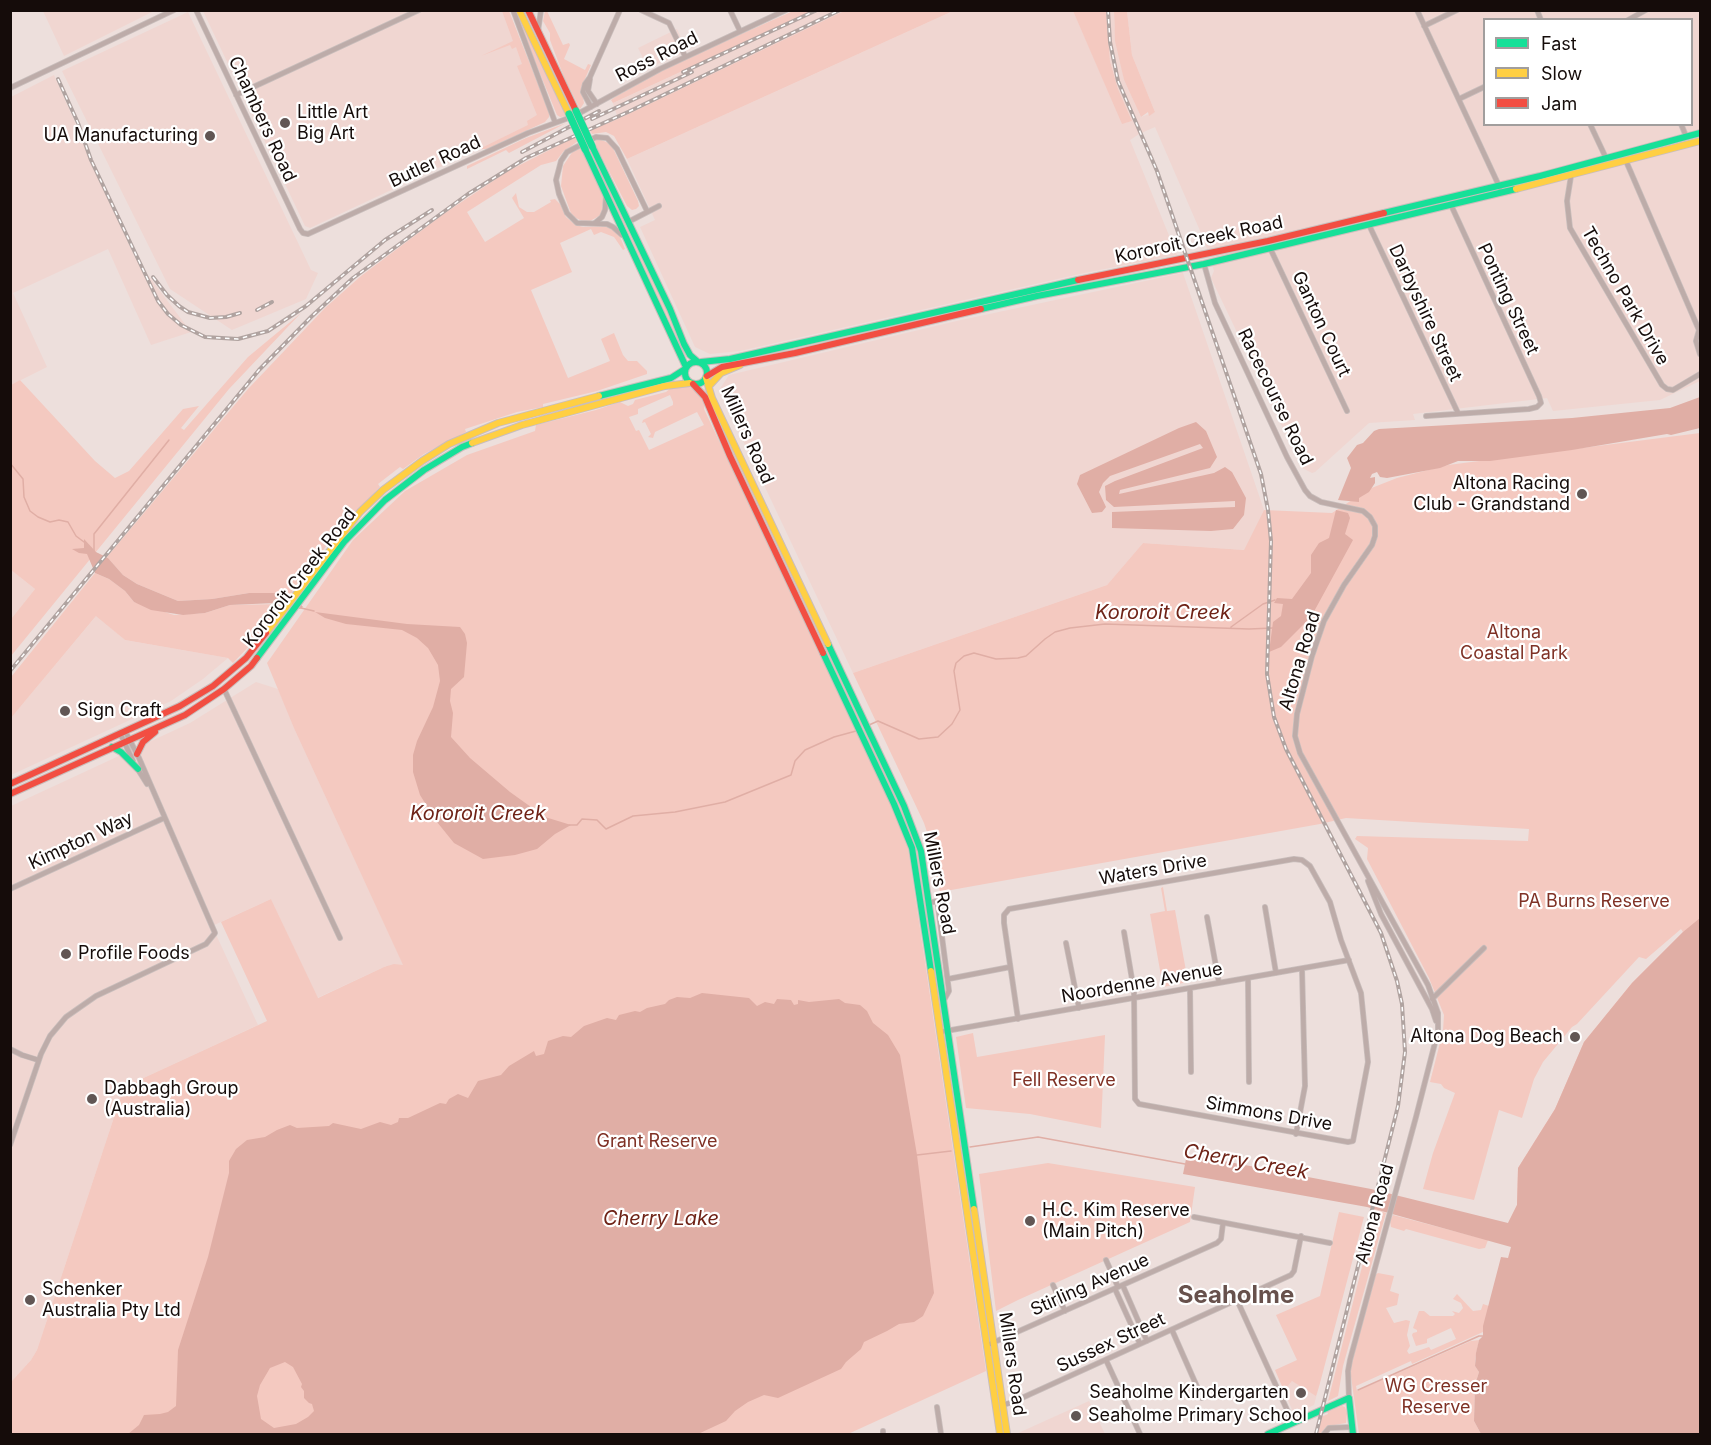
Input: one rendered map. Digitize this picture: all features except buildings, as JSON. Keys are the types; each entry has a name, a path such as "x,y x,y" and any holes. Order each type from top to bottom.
{"main road":[{"path":"519,10 628,222 688,352 706,368 707,377 699,384 691,383 685,376 686,368 606,193 589,147"},
{"path":"529,11 573,114"},
{"name":"Kororoit Creek Road","path":"1368,221 1451,205 1606,158 1701,133"},
{"name":"Kororoit Creek Road","path":"699,362 719,361 1204,264 1305,236 1501,189 1571,176 1701,141"},
{"name":"Kororoit Creek Road","path":"707,377 719,368 768,358 1052,285 1269,245"},
{"path":"1156,265 1158,274"},
{"path":"1145,267 1147,276"},
{"path":"761,352 768,358"},
{"path":"686,368 691,363 699,362"},
{"path":"709,387 721,373 747,363"},
{"name":"Kororoit Creek Road","path":"10,795 185,715 224,689 251,666 349,525 377,495 405,472 450,444 498,423 671,378 686,368"},
{"name":"Millers Road","path":"707,377 717,409 884,761 921,851 940,1032 990,1344 1007,1434"},
{"name":"Kororoit Creek Road","path":"317,572 385,500 424,470 462,447 522,425 665,386 691,383"},
{"name":"Millers Road","path":"691,383 705,397 730,456 904,826 912,848 944,1000 1000,1434"},
{"name":"Kororoit Creek Road","path":"10,784 189,702 213,686 246,658 282,619"},
{"path":"137,754 146,738 169,722"},
{"path":"112,747 121,752 138,770"},
{"path":"1268,1434 1349,1398 1353,1430"}],"street":[{"path":"10,88 174,10"},
{"name":"Chambers Road","path":"196,10 300,229 303,233 308,234"},
{"path":"405,16 413,10"},
{"path":"236,95 419,10"},
{"path":"513,10 555,122"},
{"path":"538,31 541,10"},
{"path":"591,107 583,92 585,84 620,10"},
{"path":"641,10 669,23 685,56"},
{"path":"730,10 740,31"},
{"name":"Ross Road","path":"573,114 597,104 685,56 786,10"},
{"path":"1417,10 1501,189"},
{"path":"1424,26 1456,10"},
{"path":"1632,18 1646,10"},
{"path":"527,26 529,11"},
{"path":"590,77 588,91 597,104"},
{"path":"1459,99 1483,88"},
{"name":"Butler Road","path":"308,234 573,114"},
{"path":"1591,126 1606,158"},
{"path":"1682,126 1686,136"},
{"path":"629,243 607,224 583,225 567,213 556,180 561,161 567,152 596,137 607,138 617,149 647,212"},
{"name":"Techno Park Drive","path":"1626,161 1699,330 1696,343 1701,354"},
{"name":"Techno Park Drive","path":"1571,176 1567,201 1570,228 1662,385 1673,390 1701,374"},
{"path":"592,224 602,217 605,210 606,193"},
{"name":"Ponting Street","path":"1451,205 1539,396 1540,404 1529,409 1458,413"},
{"path":"628,222 659,206"},
{"name":"Darbyshire Street","path":"1368,221 1458,413"},
{"name":"Ganton Court","path":"1269,245 1347,411"},
{"name":"Racecourse Road","path":"1204,264 1215,303 1287,457 1307,493 1315,500 1354,509"},
{"path":"1426,416 1458,413"},
{"name":"Altona Road","path":"1349,1398 1348,1366 1436,1039 1439,1020 1434,998 1300,753 1294,731 1312,656 1324,621 1344,585 1374,541 1373,522 1367,514 1354,509"},
{"path":"224,689 340,938"},
{"path":"123,732 138,770 153,794"},
{"path":"10,1145 38,1060 58,1026 80,1005 206,944 213,938 212,923 137,754 127,741"},
{"name":"Kimpton Way","path":"10,888 164,818"},
{"name":"Waters Drive","path":"1018,1019 1004,923 1004,915 1009,909 1299,859 1310,866 1327,897 1349,960"},
{"name":"Altona Road","path":"1362,866 1381,914 1428,1002 1436,1021 1436,1039"},
{"path":"925,904 937,901 949,992 944,1000"},
{"path":"1265,907 1276,973"},
{"path":"1207,918 1219,983"},
{"path":"1124,932 1134,998"},
{"path":"1066,943 1079,1008"},
{"path":"1428,1002 1484,948"},
{"name":"Noordenne Avenue","path":"940,1032 1349,960"},
{"name":"Simmons Drive","path":"1134,998 1135,1100 1139,1104 1348,1142 1353,1141 1355,1137 1368,1062 1361,993 1349,960"},
{"path":"948,978 1010,967"},
{"path":"1296,1134 1305,1086 1302,969"},
{"path":"1248,978 1249,1082"},
{"path":"1190,988 1191,1072"},
{"path":"10,1049 38,1060"},
{"path":"1194,1217 1330,1243"},
{"name":"Stirling Avenue","path":"990,1344 1217,1243 1221,1239 1223,1222"},
{"name":"Sussex Street","path":"1003,1405 1293,1274 1301,1236"},
{"path":"1106,1260 1147,1341"},
{"path":"1053,1285 1065,1311"},
{"path":"1119,1287 1140,1344"},
{"path":"1237,1300 1293,1424"},
{"path":"1172,1330 1202,1398"},
{"path":"1106,1360 1140,1434"},
{"path":"937,1407 941,1434"},
{"path":"1324,1434 1329,1428 1353,1430"}],"shaded area":[{"path":"43,11 154,11 64,56"},
{"path":"203,11 506,11 547,117 310,228 305,226"},
{"path":"813,11 844,11 618,119 613,103"},
{"path":"953,11 1073,11 1123,123 1132,121 1118,89 1110,61 1106,11 1114,11 1114,25 1124,80 1141,117 1155,112 1132,55 1127,11 1700,11 1700,381 1660,400 1553,411 1547,398 1413,414 1415,420 1369,423 1312,473 1302,468 1211,278 1214,271 1204,240 1155,127 1130,140 1177,255 1084,273 740,351 710,354 695,347 640,227 655,220 627,159"},
{"path":"188,12 311,270 318,273 306,299 232,330 170,289 62,71"},
{"path":"677,29 687,51 648,68 638,48"},
{"path":"54,75 135,258 191,332 151,345 108,249 13,293 47,367 11,385 11,97"},
{"path":"1183,273 1264,510 1244,550 1143,543 1107,585 853,673 719,390 729,375 961,320"},
{"path":"11,570 35,589 11,619"},
{"path":"97,615 125,640 228,658 171,701 11,775 11,718"},
{"path":"256,682 278,689 404,966 384,967 317,998 271,899 212,926 258,1025 124,1087 37,1350 11,1382 11,806 190,723"},
{"name":"Seaholme Kindergarten","path":"1292,1381 1320,1383 1314,1405 1294,1414 1284,1391"},
{"name":"Seaholme Primary School","path":"1089,1401 1105,1434 1016,1434"}],"green space":[{"path":"502,11 509,11 549,117 545,122 487,149 479,149 528,125 527,121 537,115 517,66 522,64 516,47 512,49 510,45 481,56 513,41"},
{"path":"545,11 563,45 569,43 570,45 564,59 585,70 588,64 591,65 581,88 584,103 580,109 564,77 550,40 550,33 543,21"},
{"path":"793,11 813,11 613,103 611,100 670,66"},
{"path":"844,11 953,11 627,159 614,136 606,132 592,134 590,130 618,119"},
{"path":"1073,11 1106,11 1110,61 1118,89 1132,121 1122,124"},
{"path":"1114,11 1127,11 1132,55 1155,112 1149,116 1148,112 1141,117 1124,80 1115,41"},
{"path":"518,14 566,116 557,115 516,15"},
{"path":"566,123 509,153 506,150 467,169 467,166 526,138"},
{"path":"575,137 578,141 563,152 556,161 541,165 467,212 485,242 524,218 512,198 516,193 519,207 527,212 534,212 555,199 566,217 576,225 613,228 619,234 625,249 623,250 614,237 601,232 594,235 591,229 560,243 572,272 531,290 568,378 610,361 601,339 614,333 623,355 628,361 637,361 647,371 647,374 597,391 543,404 543,407 517,412 465,429 466,432 424,454 403,469 400,467 378,484 380,487 341,526 290,595 249,593 212,599 178,601 137,584 123,575 107,557 248,389 325,308 361,276 445,213 508,171"},
{"path":"599,139 611,144 638,201 639,206 636,209 632,210 627,206 596,146 595,140"},
{"path":"588,143 689,357 687,358 586,144"},
{"path":"580,146 604,199 601,215 590,221 582,221 572,216 561,186 563,166 573,151"},
{"path":"301,313 229,389 11,656 11,619 35,589 11,570 11,385 20,380 95,461 115,478 129,471 183,409 199,406 181,428 184,430 248,357"},
{"name":"Grant Reserve","path":"688,386 700,393 705,404 704,409 895,814 908,848 986,1371 848,1434 11,1434 11,1382 37,1350 124,1087 267,1021 221,922 271,899 318,998 384,967 394,964 403,965 294,728 267,663 353,540 405,491 467,455 535,431 536,425 620,402 628,406 635,400 666,392 672,387","holes":["670,395 673,405 643,420 642,423 645,422 651,434 648,437 653,438 655,432 697,412 704,425 649,450 639,430 636,431 629,417 638,414 638,409"]},
{"path":"706,388 863,726 860,726 720,427 704,389"},
{"name":"Altona Coastal Park","path":"1700,433 1700,1108 1508,1223 1517,1205 1518,1168 1555,1109 1584,1042 1632,983 1683,932 1681,929 1646,959 1639,957 1572,1027 1543,1062 1534,1079 1522,1118 1499,1110 1474,1200 1423,1189 1433,1153 1455,1093 1441,1084 1430,1082 1443,1031 1444,1015 1429,978 1367,859 1368,848 1355,839 1357,836 1528,841 1529,829 1346,818 940,892 924,823 853,673 1107,585 1143,543 1244,550 1264,510 1332,513 1369,489 1397,478 1448,465"},
{"path":"95,573 109,579 125,591 134,602 174,615 205,613 230,605 283,604 258,637 233,663 228,658 125,640 96,616 11,718 11,677"},
{"path":"865,729 910,825 919,852 924,896 911,836 863,731"},
{"path":"1163,887 1167,911 1175,910 1188,982 1163,987 1150,914 1165,911 1161,888"},
{"name":"Fell Reserve","path":"973,1033 977,1057 1105,1035 1101,1128 1030,1114 966,1108 956,1037"},
{"path":"1048,1163 1195,1187 1190,1222 996,1311 979,1174"},
{"path":"1374,1209 1386,1213 1343,1366 1338,1396 1328,1401 1367,1247 1371,1246 1368,1244 1374,1220"},
{"path":"1339,1212 1364,1217 1320,1383 1316,1396 1292,1381 1284,1391 1275,1370 1297,1360 1276,1315 1320,1296"},
{"path":"1393,1215 1488,1240 1485,1248 1479,1249 1406,1229 1404,1231 1391,1227 1390,1221"},
{"name":"WG Cresser Reserve","path":"1378,1273 1394,1276 1390,1291 1399,1294 1397,1305 1386,1308 1394,1323 1410,1321 1407,1335 1410,1346 1407,1351 1409,1354 1429,1347 1431,1350 1456,1339 1451,1328 1427,1339 1427,1343 1416,1346 1412,1335 1417,1332 1413,1328 1419,1311 1424,1311 1430,1316 1453,1316 1455,1314 1452,1311 1459,1313 1463,1308 1461,1303 1453,1299 1457,1294 1473,1311 1481,1310 1483,1304 1489,1306 1483,1332 1356,1386 1357,1391 1471,1341 1479,1340 1475,1360 1475,1366 1479,1372 1475,1385 1474,1421 1481,1434 1359,1434 1350,1369 1375,1275"},
{"path":"1342,1406 1345,1407 1347,1413 1346,1423 1329,1426 1318,1434 1321,1417"}],"water":[{"path":"1700,397 1700,428 1671,435 1572,450 1490,461 1458,461 1440,468 1387,478 1380,477 1377,472 1370,478 1375,477 1375,483 1369,492 1359,498 1359,502 1338,500 1351,468 1347,458 1357,445 1363,443 1379,429 1572,418 1670,408"},
{"path":"1196,422 1206,431 1217,457 1210,468 1120,490 1119,494 1214,473 1225,467 1232,472 1246,498 1244,515 1233,529 1211,531 1112,528 1112,512 1235,507 1235,501 1114,507 1106,500 1105,486 1203,448 1200,444 1110,476 1103,483 1099,492 1106,507 1102,512 1092,513 1077,484 1080,475"},
{"path":"1336,510 1348,513 1350,518 1345,534 1353,540 1311,617 1281,647 1269,652 1273,622 1281,616 1283,604 1274,603 1277,598 1292,599 1311,573 1311,555 1319,543 1329,538"},
{"path":"84,539 96,552 108,558 123,575 137,584 178,601 212,599 249,593 273,593 292,595 303,607 300,609 275,603 230,605 205,613 183,615 151,610 134,602 125,591 109,579 95,573 87,554 72,549 84,548"},
{"name":"Kororoit Creek","path":"315,612 407,624 460,627 467,643 464,677 451,689 450,701 453,713 451,737 470,758 510,792 545,817 571,825 555,834 537,849 515,855 483,859 454,843 420,795 413,772 413,755 417,741 433,707 440,681 438,665 428,648 417,638 402,630 346,624 325,618"},
{"path":"1700,918 1700,1434 1481,1434 1474,1421 1475,1385 1479,1372 1475,1366 1476,1353 1479,1340 1483,1336 1483,1326 1501,1257 1508,1258 1511,1247 1367,1207 1183,1174 1187,1154 1371,1189 1508,1223 1517,1205 1518,1168 1555,1109 1584,1042 1632,983"},
{"name":"Cherry Lake","path":"702,993 749,998 757,1006 765,1002 774,1004 777,999 791,1000 794,1005 798,1004 798,1000 809,1002 839,999 845,1003 860,1005 867,1011 873,1023 888,1035 900,1055 917,1155 934,1293 923,1316 914,1322 899,1324 864,1342 861,1349 841,1369 778,1398 764,1395 748,1402 726,1421 698,1434 128,1434 139,1425 144,1415 168,1412 176,1406 178,1350 208,1257 229,1173 229,1161 236,1149 247,1140 265,1137 290,1125 297,1128 329,1126 333,1123 361,1129 380,1122 391,1125 398,1122 399,1118 408,1118 440,1103 446,1104 449,1099 458,1094 468,1098 478,1081 501,1075 509,1066 534,1051 536,1056 544,1054 548,1041 563,1036 571,1037 584,1026 607,1018 616,1020 619,1015 640,1012 665,1004 677,997 690,998","holes":["285,1362 293,1367 302,1384 304,1398 312,1404 314,1411 296,1424 274,1428 261,1419 257,1396 260,1385 270,1368"]}],"waterway":[{"path":"94,551 94,534 169,440"},
{"name":"Kororoit Creek","path":"10,463 23,479 24,497 30,511 50,522 59,520 68,522 76,536 84,542"},
{"path":"1231,627 1263,604 1275,600"},
{"name":"Kororoit Creek","path":"301,608 314,611"},
{"name":"Kororoit Creek","path":"869,725 878,721 919,739 938,737 952,724 960,710 954,671 956,663 964,656 974,653 996,659 1026,656 1055,632 1070,628 1105,624 1273,628"},
{"name":"Kororoit Creek","path":"569,825 577,825 582,819 597,820 606,829 633,816 675,812 725,802 791,775 795,761 805,750 834,737 856,731"},
{"name":"Cherry Creek","path":"970,1147 1038,1137 1185,1164"},
{"name":"Cherry Creek","path":"917,1155 951,1151"},
{"path":"1358,1390 1483,1336"}],"railway":[{"path":"683,72 817,10"},
{"path":"10,671 259,370 353,278 468,194 526,158 628,112 840,10"},
{"path":"1108,10 1110,42 1118,81 1157,171 1261,474 1271,541 1267,674 1274,717 1286,749 1381,933 1402,1004 1405,1052 1398,1106 1316,1434"},
{"path":"592,119 692,72"},
{"path":"58,79 78,123 91,160 158,301 181,325 205,337 238,339 268,331 306,306 385,240 432,210"},
{"path":"522,152 599,111"},
{"path":"153,277 167,295 188,312 210,318 240,313"},
{"path":"257,310 272,302"}],"traffic: fast":[{"path":"576,111 592,146"},
{"path":"569,114 585,149"},
{"path":"1384,213 1540,176 1700,133"},
{"path":"592,146 670,309 684,344 690,355 698,362"},
{"path":"585,149 686,367"},
{"path":"981,309 1204,264 1516,189"},
{"path":"701,362 730,359 1078,280"},
{"path":"696,362 704,365 707,373 704,381 696,384 688,381 685,373 688,365 696,362"},
{"path":"599,396 671,378 685,369"},
{"path":"257,658 344,542 385,500 424,470 472,443"},
{"path":"828,644 904,806 921,851 974,1209"},
{"path":"823,653 894,804 912,848 931,971"},
{"path":"112,747 121,752 138,769"},
{"path":"1268,1434 1349,1398 1353,1434"}],"traffic: slow":[{"path":"519,10 569,114"},
{"path":"1516,189 1700,141"},
{"path":"709,386 721,373 740,365"},
{"path":"706,378 712,398 828,644"},
{"path":"472,443 522,425 665,386 690,383"},
{"path":"266,633 360,512 383,490 422,461 449,444 498,423 599,396"},
{"path":"931,971 1000,1434"},
{"path":"974,1209 1007,1434"}],"traffic: jam":[{"path":"528,10 576,111"},
{"path":"1078,280 1268,241 1384,213"},
{"path":"707,376 722,367 795,353 981,309"},
{"path":"693,384 705,397 730,456 823,653"},
{"path":"10,784 180,706 213,686 246,658 266,633"},
{"path":"10,794 185,715 224,689 257,658"},
{"path":"137,754 143,742 155,732"}],"place":[{"name":"Little Art Big Art","path":"285,123"},
{"name":"UA Manufacturing","path":"210,136"},
{"name":"Altona Racing Club - Grandstand","path":"1582,494"},
{"name":"Sign Craft","path":"65,711"},
{"name":"Profile Foods","path":"66,954"},
{"name":"Altona Dog Beach","path":"1575,1037"},
{"name":"Dabbagh Group (Australia)","path":"92,1099"},
{"name":"H.C. Kim Reserve (Main Pitch)","path":"1030,1221"},
{"name":"Schenker Australia Pty Ltd","path":"30,1300"},
{"name":"Seaholme Kindergarten","path":"1301,1393"},
{"name":"Seaholme Primary School","path":"1076,1416"}],"district":[{"name":"Seaholme","path":"1236,1296"}],"park label":[{"name":"PA Burns Reserve","path":"1594,902"}]}
